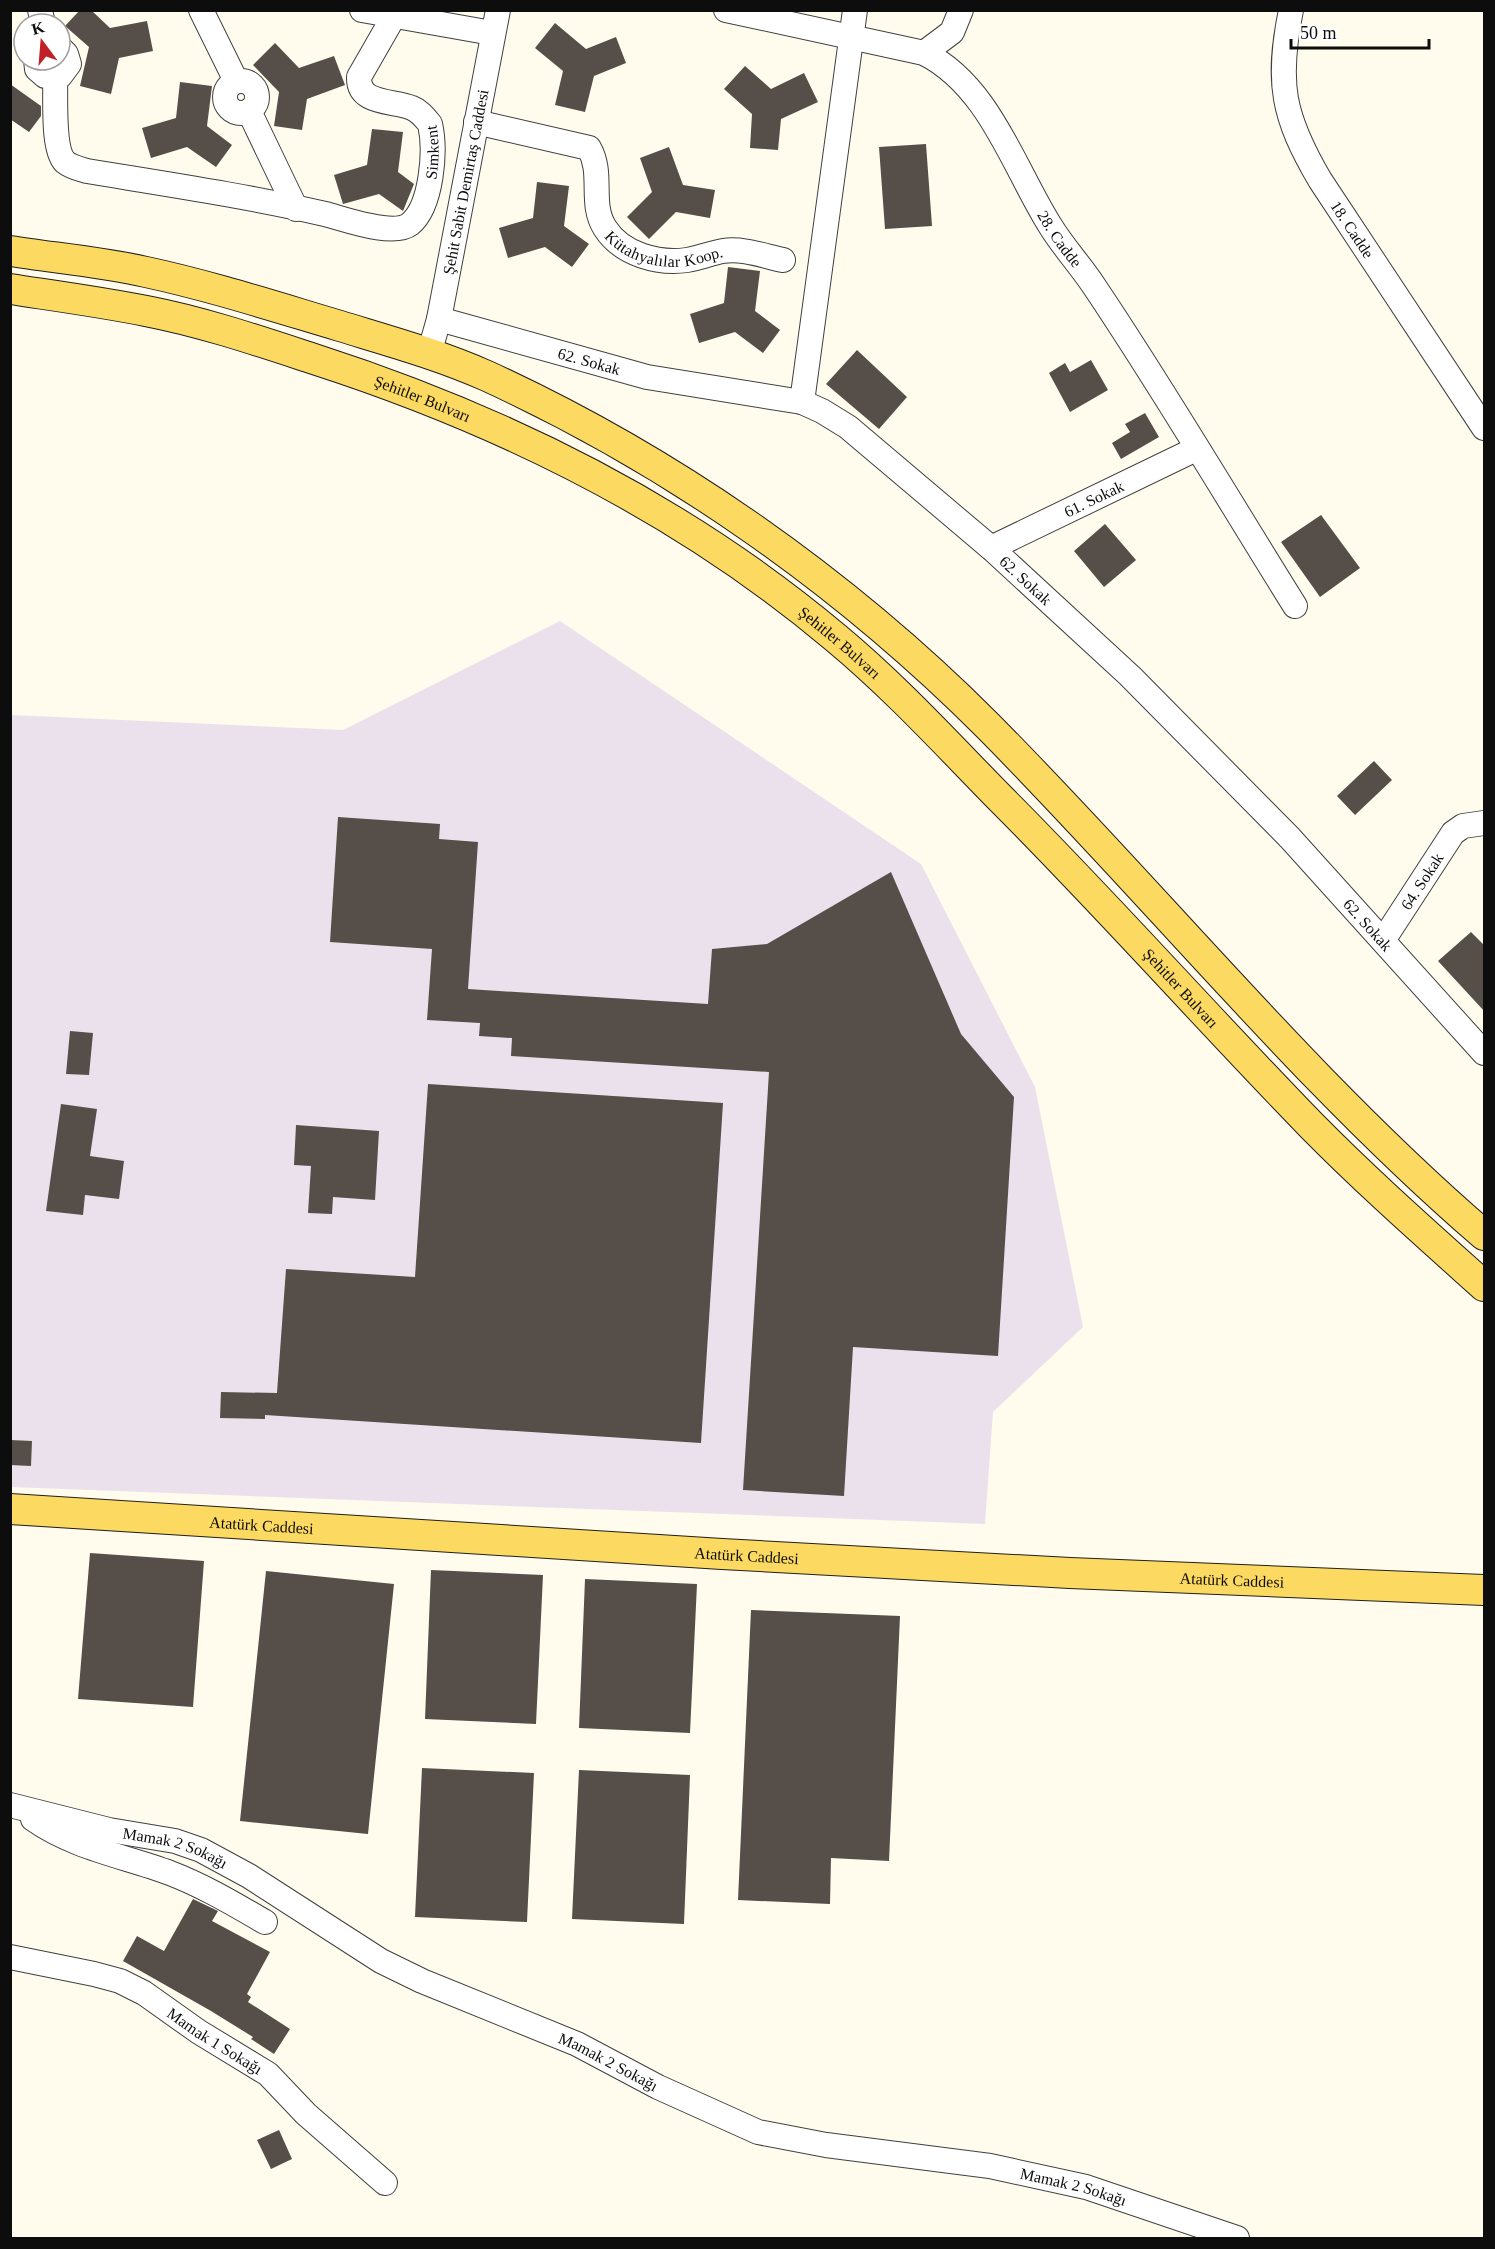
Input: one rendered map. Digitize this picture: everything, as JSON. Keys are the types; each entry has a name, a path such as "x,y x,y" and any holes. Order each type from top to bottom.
{"main road":[{"path":"10,251 145,272 276,307 429,354 484,375 537,401 660,468 740,521 850,600 984,722 1334,1095 1485,1236"},
{"name":"Şehitler Bulvarı","path":"10,289 148,311 229,331 396,385 525,440 589,471 714,548 836,638 898,695 1170,973 1310,1124 1402,1213 1485,1286"},
{"name":"Atatürk Caddesi","path":"10,1509 722,1554 1070,1573 1485,1590"}],"street":[{"path":"201,10 236,81 225,93 226,103 233,111 249,111 296,209"},
{"path":"362,10 394,16 495,22"},
{"name":"28. Cadde","path":"726,10 924,53 940,61 954,73 977,99 1050,226 1093,283 1295,606"},
{"path":"802,402 855,10"},
{"path":"924,53 952,32 961,10"},
{"name":"18. Cadde","path":"1291,10 1283,72 1289,118 1297,142 1485,428"},
{"name":"Simkent","path":"65,72 56,78 57,143 64,161 71,166 87,171 296,209 384,229 398,228 410,224 425,200 432,157 430,124 415,108 367,96 359,85 359,77 394,16"},
{"name":"Şehit Sabit Demirtaş Caddesi","path":"429,354 439,319 495,22"},
{"path":"40,72 56,78"},
{"name":"Kütahyalılar Koop.","path":"476,122 589,148 596,160 597,204 606,230 621,244 644,257 664,261 689,260 725,251 783,260"},
{"name":"62. Sokak","path":"439,319 647,377 802,402 848,427 991,548 1088,636 1219,764 1384,939 1441,1007 1485,1053"},
{"name":"61. Sokak","path":"991,548 1196,449"},
{"name":"64. Sokak","path":"1384,939 1453,833 1474,825"},
{"path":"14,1807 65,1839 171,1873 210,1890 265,1922"},
{"name":"Mamak 2 Sokağı","path":"14,1807 109,1830 175,1841 201,1850 249,1876 381,1961 423,1981 577,2044 658,2087 758,2132 815,2143 990,2166 1086,2187 1237,2238"},
{"name":"Mamak 1 Sokağı","path":"10,1957 94,1974 120,1981 144,1993 199,2032 268,2074 306,2114 385,2183"}],"shaded area":[{"path":"560,621 921,864 1035,1087 1083,1327 993,1412 985,1524 11,1487 11,715 343,730"}],"building":[{"path":"80,10 91,10 110,28 147,21 153,51 119,58 111,94 80,86 89,47 72,32 72,19"},
{"path":"555,23 586,49 616,37 626,63 594,76 585,112 555,105 563,71 535,48"},
{"path":"275,43 299,68 334,56 345,85 307,99 302,130 274,126 279,92 253,65"},
{"path":"745,66 771,89 804,73 818,102 781,119 778,150 750,148 752,114 724,89"},
{"path":"180,82 212,86 207,126 232,145 216,167 187,147 151,158 142,128 176,118"},
{"path":"10,84 41,106 41,116 29,132 10,119"},
{"path":"372,129 403,132 398,172 414,184 403,211 379,194 343,204 334,175 367,165"},
{"path":"926,144 932,226 885,229 879,147"},
{"path":"669,147 683,185 715,190 710,218 676,212 649,239 627,217 652,192 640,158"},
{"path":"537,182 569,186 564,226 589,244 572,267 545,247 508,258 499,228 533,218"},
{"path":"728,267 760,271 755,311 780,330 763,353 735,332 699,343 690,314 724,303"},
{"path":"857,350 907,397 879,429 826,384"},
{"path":"1091,360 1108,390 1070,412 1049,373 1065,363 1070,372"},
{"path":"1145,413 1159,437 1121,459 1112,443 1130,432 1125,424"},
{"path":"1321,515 1360,568 1320,597 1281,542"},
{"path":"1105,524 1136,560 1104,587 1074,551"},
{"path":"1374,761 1392,780 1355,815 1337,796"},
{"path":"338,817 440,824 439,839 478,842 468,989 708,1004 712,949 767,944 891,872 961,1034 1014,1097 998,1356 853,1347 844,1496 743,1490 769,1072 511,1056 512,1038 479,1036 480,1023 427,1020 432,949 330,942"},
{"path":"1471,932 1485,946 1485,1012 1438,961"},
{"path":"70,1031 93,1033 89,1075 66,1074"},
{"path":"428,1084 723,1103 701,1443 265,1415 265,1419 220,1418 221,1392 277,1393 286,1269 415,1277"},
{"path":"61,1104 97,1109 90,1156 124,1161 119,1199 85,1195 83,1215 46,1211"},
{"path":"296,1125 379,1131 375,1200 333,1197 332,1214 308,1213 311,1166 294,1165"},
{"path":"10,1440 32,1441 31,1466 10,1465"},
{"path":"90,1553 204,1561 193,1707 78,1699"},
{"path":"431,1570 543,1575 536,1724 425,1719"},
{"path":"266,1571 394,1584 368,1834 240,1821"},
{"path":"585,1579 697,1584 690,1733 579,1728"},
{"path":"751,1610 900,1616 889,1861 831,1858 830,1904 738,1900"},
{"path":"422,1768 534,1773 527,1922 415,1917"},
{"path":"579,1770 690,1775 684,1924 572,1919"},
{"path":"193,1899 218,1911 212,1921 270,1952 247,1994 251,1997 248,2002 290,2029 274,2054 251,2039 253,2037 211,2011 123,1961 137,1936 164,1951"},
{"path":"279,2130 292,2159 271,2169 257,2140"}]}
